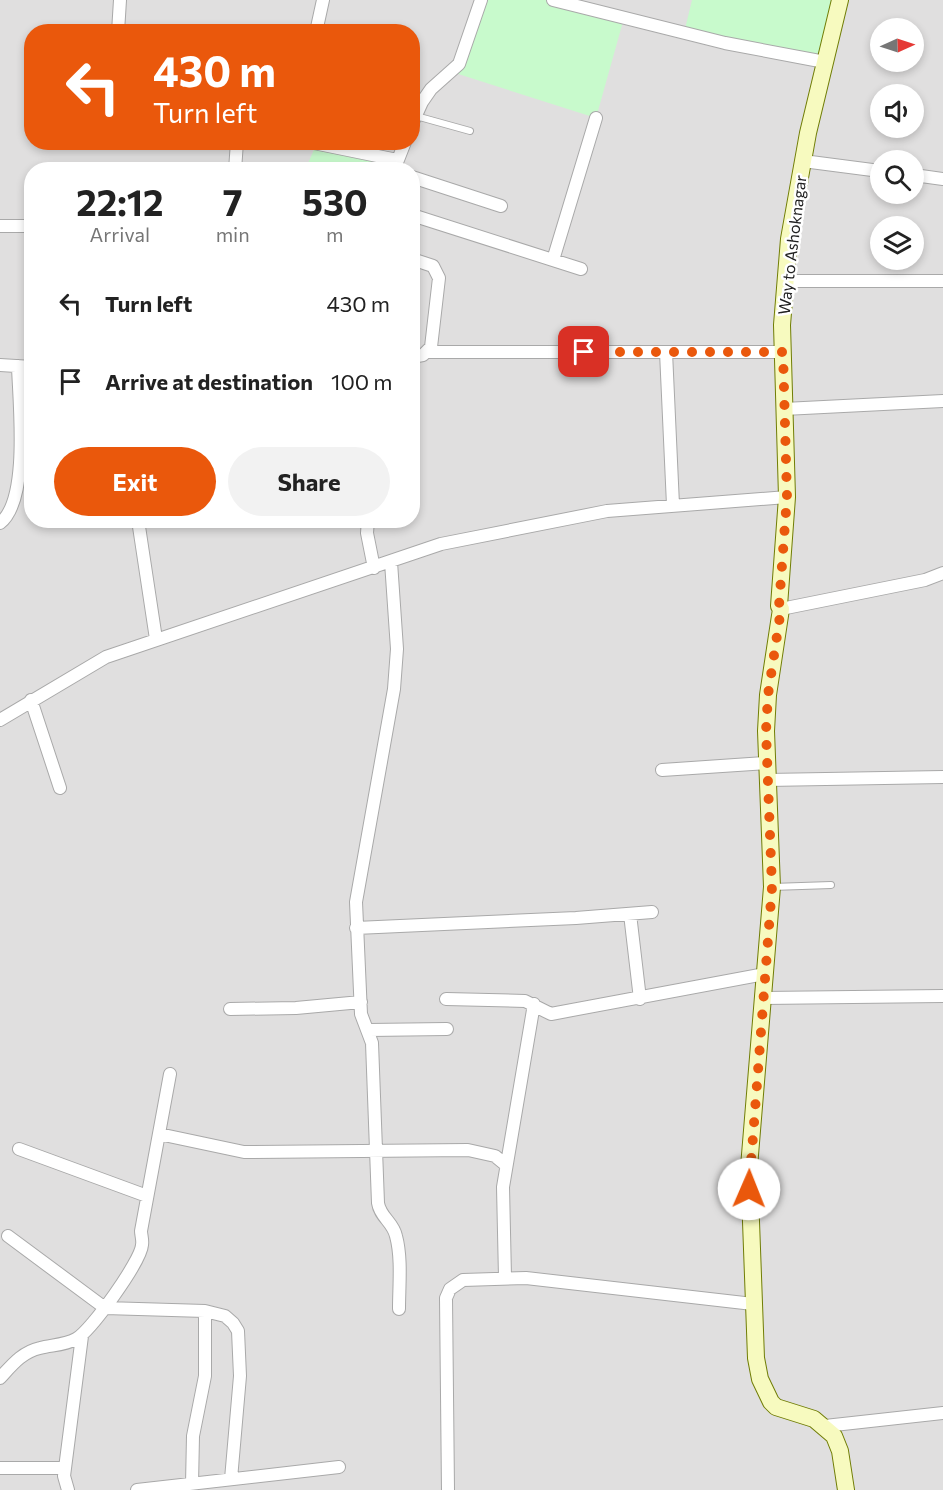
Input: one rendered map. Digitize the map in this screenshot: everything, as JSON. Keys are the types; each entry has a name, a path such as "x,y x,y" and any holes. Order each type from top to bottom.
{"street":[{"path":"118,24 120,0"},
{"path":"318,24 322,0"},
{"path":"420,108 430,89 459,64 481,0"},
{"path":"553,0 725,43 825,62"},
{"name":"Way to Ashoknagar","path":"825,1426 814,1419 776,1407 765,1395 756,1358 749,1167 772,887 766,772 768,695 781,609 779,606 787,497 783,352 785,281 789,239 803,161 840,0"},
{"path":"553,260 596,118"},
{"path":"339,150 384,162"},
{"path":"803,161 870,170"},
{"path":"924,176 943,179"},
{"path":"420,180 501,206"},
{"path":"420,218 580,269"},
{"path":"0,226 24,226"},
{"path":"420,262 433,266 439,278 428,352"},
{"path":"785,281 943,281"},
{"path":"420,354 428,352 783,352"},
{"path":"666,352 674,505"},
{"path":"0,365 24,366"},
{"path":"0,523 11,508 20,465 18,366"},
{"path":"784,409 943,401"},
{"path":"0,720 106,657 467,538 607,511 787,497"},
{"path":"139,528 156,639"},
{"path":"367,528 374,568"},
{"path":"391,562 397,649 394,689 356,902 356,928 362,1014 372,1043 379,1211 393,1226 398,1242 399,1309"},
{"path":"781,609 925,580 943,573"},
{"path":"32,700 60,788"},
{"path":"662,770 943,777"},
{"path":"356,928 652,912"},
{"path":"630,914 640,999"},
{"path":"446,999 534,1004 551,1014 765,974"},
{"path":"763,998 943,996"},
{"path":"230,1009 296,1008 361,1002"},
{"path":"506,1278 502,1216 507,1164 534,1004"},
{"path":"369,1030 447,1029"},
{"path":"0,1378 22,1355 73,1341 82,1335 105,1308 140,1251 147,1196 170,1074"},
{"path":"159,1134 244,1152 468,1150 488,1154 507,1164"},
{"path":"19,1149 147,1196"},
{"path":"8,1236 105,1308 205,1311 225,1316 238,1331 240,1376 231,1479"},
{"path":"448,1490 446,1298 450,1289 463,1280 506,1278 753,1304"},
{"path":"192,1484 193,1436 205,1376 205,1311"},
{"path":"68,1490 64,1476 82,1335"},
{"path":"825,1426 943,1413"},
{"path":"825,1426 834,1436 840,1451 846,1490"},
{"path":"137,1490 339,1467"},
{"path":"0,1468 65,1468"}],"lane":[{"path":"420,121 470,131"},
{"path":"772,887 831,885"}],"shaded area":[{"path":"0,0 943,0 943,1490 0,1490"}],"green space":[{"path":"481,0 553,0 624,18 596,118 452,72"},
{"path":"692,0 840,0 825,62 684,33"},
{"path":"314,150 343,150 397,160 396,162 309,162"}],"route":[{"path":"584,352 783,352 786,530 779,606 781,609 768,695 766,731 772,887 749,1189"}]}
